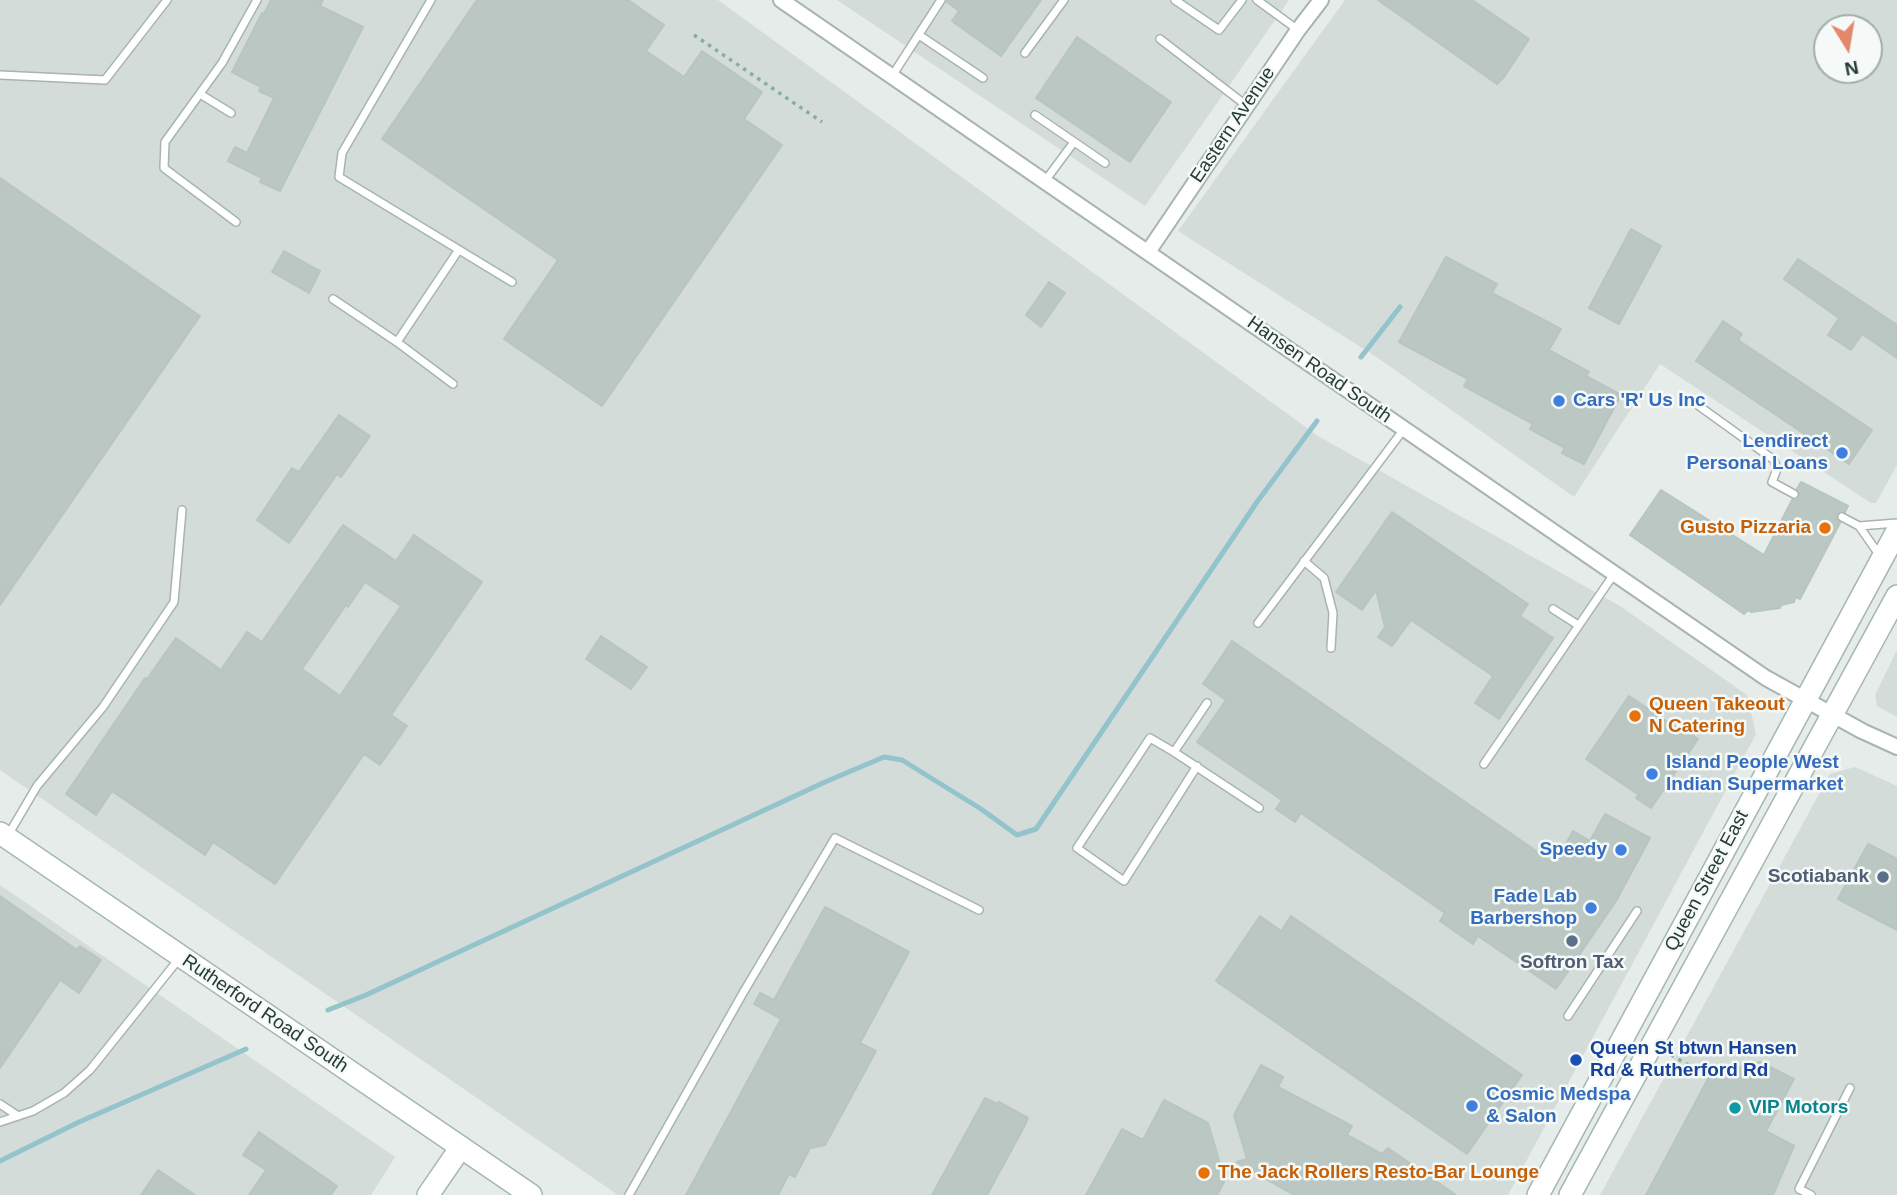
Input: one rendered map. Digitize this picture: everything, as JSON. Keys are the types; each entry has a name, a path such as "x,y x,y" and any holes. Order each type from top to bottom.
{"main road":[{"name":"Queen Street East","path":"1538,1195 1897,531"},
{"name":"Queen Street East","path":"1570,1195 1897,596"},
{"name":"Rutherford Road South","path":"4,835 531,1195"},
{"path":"428,1195 461,1147"}],"street":[{"name":"Hansen Road South","path":"781,0 1766,678 1862,731 1897,747"},
{"name":"Eastern Avenue","path":"1148,251 1321,0"}],"lane":[{"path":"0,75 106,80 167,0"},
{"path":"236,222 164,168 165,142 222,63 257,0"},
{"path":"431,0 342,153 339,177 512,282"},
{"path":"892,76 941,0"},
{"path":"1025,53 1064,0"},
{"path":"1175,0 1219,30 1242,0"},
{"path":"1257,0 1298,30"},
{"path":"919,35 983,78"},
{"path":"1160,40 1247,106"},
{"path":"200,94 232,113"},
{"path":"1035,115 1105,163"},
{"path":"1045,181 1074,142"},
{"path":"397,342 458,251"},
{"path":"333,299 453,384"},
{"path":"1699,406 1774,460 1777,469 1772,482 1794,494"},
{"path":"1258,623 1404,429"},
{"path":"4,835 37,786 103,707 174,602 182,510"},
{"path":"1842,517 1860,526 1882,559"},
{"path":"1860,526 1897,523"},
{"path":"1304,561 1324,578 1334,613 1331,648"},
{"path":"1484,764 1614,574"},
{"path":"1553,609 1577,625"},
{"path":"1174,752 1207,703"},
{"path":"1197,766 1124,881 1077,848 1150,738 1197,766 1259,808"},
{"path":"629,1195 743,993 835,838 979,910"},
{"path":"1568,1016 1637,911"},
{"path":"0,1122 33,1111 64,1093 90,1070 181,956"},
{"path":"1811,1195 1800,1189 1850,1088"},
{"path":"0,1104 18,1116"}],"path":[{"path":"694,35 822,122"},
{"path":"1671,1055 1694,1068"}],"shaded area":[{"path":"0,0 718,0 1318,436 1620,606 1747,695 1756,734 1508,1195 618,1195 0,770"},
{"path":"837,0 1289,0 1145,206"},
{"path":"1345,0 1897,0 1897,465 1876,503 1871,503 1660,364 1574,497 1378,358 1178,231"},
{"path":"1897,650 1897,717 1877,706 1875,695"},
{"path":"1855,767 1897,786 1897,1195 1600,1195 1830,774"},
{"path":"0,885 395,1157 371,1195 0,1195"}],"building":[{"path":"271,0 323,0 320,6 363,27 280,191 260,182 262,178 228,161 235,147 247,153 274,98 259,91 261,87 232,72"},
{"path":"477,0 628,0 664,25 646,51 684,77 702,51 762,92 744,119 782,145 602,406 504,339 558,260 382,139"},
{"path":"947,0 1041,0 1001,56 952,21 959,11"},
{"path":"1378,0 1472,0 1529,39 1497,84"},
{"path":"1077,37 1171,102 1130,162 1036,98"},
{"path":"0,178 200,316 0,605"},
{"path":"1631,229 1661,246 1619,324 1589,308"},
{"path":"284,251 320,271 309,293 272,272"},
{"path":"1446,257 1497,284 1492,293 1561,329 1549,350 1589,372 1586,376 1621,395 1584,464 1562,453 1565,448 1530,429 1533,424 1464,386 1468,379 1399,342"},
{"path":"1798,259 1897,325 1897,358 1862,334 1851,350 1828,335 1839,318 1784,279"},
{"path":"1049,282 1065,293 1041,327 1026,315"},
{"path":"1723,321 1742,334 1738,340 1872,430 1849,464 1696,361"},
{"path":"339,415 370,436 341,477 337,474 289,543 257,520 292,468 299,472"},
{"path":"1801,482 1848,506 1845,512 1836,515 1840,523 1800,599 1796,597 1794,602 1781,605 1780,608 1751,612 1748,610 1744,614 1630,535 1661,490 1764,555 1792,500 1797,500 1800,496 1797,489"},
{"path":"1392,512 1528,604 1520,616 1553,638 1499,719 1475,703 1493,676 1411,620 1392,646 1378,637 1385,627 1376,590 1362,610 1336,592"},
{"path":"343,525 396,561 414,535 482,582 391,715 407,726 380,765 364,754 275,884 213,842 205,855 112,791 96,815 66,794 145,678 147,679 176,638 221,670 247,632 262,642","holes":["365,582 401,606 340,696 302,669"]},
{"path":"601,636 647,667 631,689 586,659"},
{"path":"1232,641 1555,864 1573,831 1590,841 1605,814 1650,838 1616,901 1556,989 1478,936 1473,944 1440,921 1445,913 1301,813 1295,822 1276,809 1282,800 1197,742 1226,700 1203,684"},
{"path":"1629,696 1681,731 1683,728 1698,739 1651,808 1636,798 1639,795 1586,759"},
{"path":"1868,844 1897,859 1897,930 1838,899"},
{"path":"0,896 77,950 80,946 101,960 79,993 60,980 0,1068"},
{"path":"825,907 909,952 860,1043 876,1051 825,1145 810,1148 795,1177 789,1174 778,1195 686,1195 781,1019 754,1004 760,993 774,1000"},
{"path":"1260,916 1281,931 1291,916 1522,1075 1467,1154 1216,981"},
{"name":"VIP Motors","path":"1760,1062 1794,1079 1766,1131 1794,1146 1773,1195 1646,1195 1710,1075"},
{"path":"1261,1065 1283,1077 1278,1087 1352,1126 1347,1135 1382,1154 1388,1148 1456,1195 1294,1195 1236,1162 1247,1159 1234,1115"},
{"path":"985,1098 997,1104 999,1102 1028,1118 987,1195 932,1195"},
{"path":"1164,1100 1208,1123 1221,1167 1234,1163 1217,1195 1086,1195 1122,1129 1143,1140"},
{"path":"259,1132 337,1186 331,1195 249,1195 266,1170 243,1155"},
{"path":"158,1170 195,1195 141,1195"}],"waterway":[{"path":"1361,357 1400,307"},
{"path":"328,1010 884,757 902,760 981,809 1017,835 1036,829 1257,502 1317,421"},
{"path":"0,1161 79,1122 246,1049"}],"place":[{"name":"Cars 'R' Us Inc","path":"1559,401"},
{"name":"Lendirect Personal Loans","path":"1842,453"},
{"name":"Gusto Pizzaria","path":"1825,528"},
{"name":"Queen Takeout N Catering","path":"1635,716"},
{"name":"Island People West Indian Supermarket","path":"1652,774"},
{"name":"Speedy","path":"1621,850"},
{"name":"Scotiabank","path":"1883,877"},
{"name":"Fade Lab Barbershop","path":"1591,908"},
{"name":"Softron Tax","path":"1572,941"},
{"name":"Queen St btwn Hansen Rd & Rutherford Rd","path":"1576,1060"},
{"name":"Cosmic Medspa & Salon","path":"1472,1106"},
{"name":"VIP Motors","path":"1735,1108"},
{"name":"The Jack Rollers Resto-Bar Lounge","path":"1204,1173"}]}
